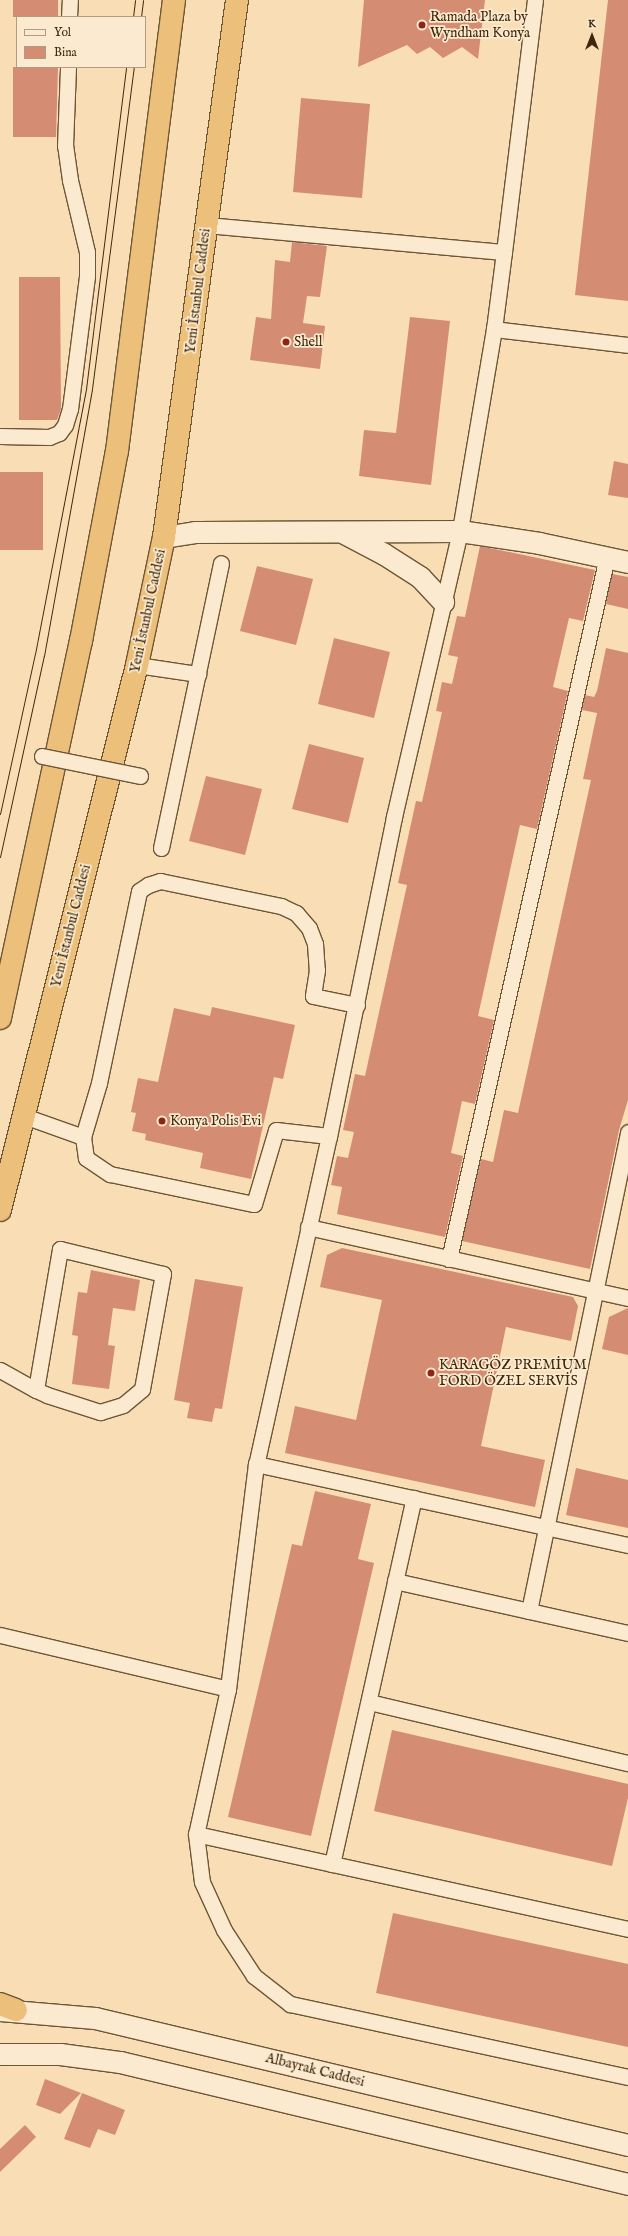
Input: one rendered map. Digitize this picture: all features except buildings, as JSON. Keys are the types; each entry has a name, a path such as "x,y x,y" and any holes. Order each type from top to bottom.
{"highway":[{"path":"0,1018 81,641 117,451 174,0"},
{"name":"Yeni İstanbul Caddesi","path":"0,1210 137,665 164,537 237,0"}],"main road":[{"path":"164,537 195,532 460,531 539,543 628,562"},
{"path":"341,532 384,554 420,577 443,602"},
{"name":"Albayrak Caddesi","path":"5,2008 95,2018 628,2146"},
{"path":"0,2054 60,2054 133,2065 628,2184"}],"street":[{"path":"69,16 70,0"},
{"path":"535,0 494,329 460,531 394,817 357,1005 256,1464 228,1689 196,1834 202,1882 224,1930 254,1976 290,2004 628,2077"},
{"path":"0,436 49,437 59,433 66,425 70,409 87,276 87,252 70,180 65,146 68,68"},
{"path":"206,225 504,252"},
{"path":"494,329 628,345"},
{"path":"449,1259 607,557"},
{"path":"161,848 221,563"},
{"path":"137,665 198,674"},
{"path":"42,756 140,776"},
{"path":"329,1136 276,1130 254,1204 110,1174 86,1158 83,1137 99,1083 139,892 148,885 160,881 281,906 296,913 309,928 315,944 317,970 313,996 357,1005"},
{"path":"24,1116 83,1137"},
{"path":"529,1611 593,1291 628,1132"},
{"path":"308,1227 628,1298"},
{"path":"0,1370 36,1390 100,1412 123,1405 142,1389 164,1274 60,1249 36,1390"},
{"path":"256,1464 628,1545"},
{"path":"332,1864 414,1498"},
{"path":"395,1581 628,1633"},
{"path":"0,1635 228,1689"},
{"path":"368,1702 628,1763"},
{"path":"196,1834 628,1929"}],"tram line":[{"path":"133,16 135,0"},
{"path":"141,16 143,0"},
{"path":"0,814 35,654 86,389 126,68"},
{"path":"0,857 44,656 92,389 134,68"}],"place":[{"name":"Ramada Plaza by Wyndham Konya","path":"422,25"},
{"name":"Shell","path":"286,342"},
{"name":"Konya Polis Evi","path":"162,1121"},
{"name":"KARAGÖZ PREMİUM FORD ÖZEL SERVİS","path":"431,1373"}]}
